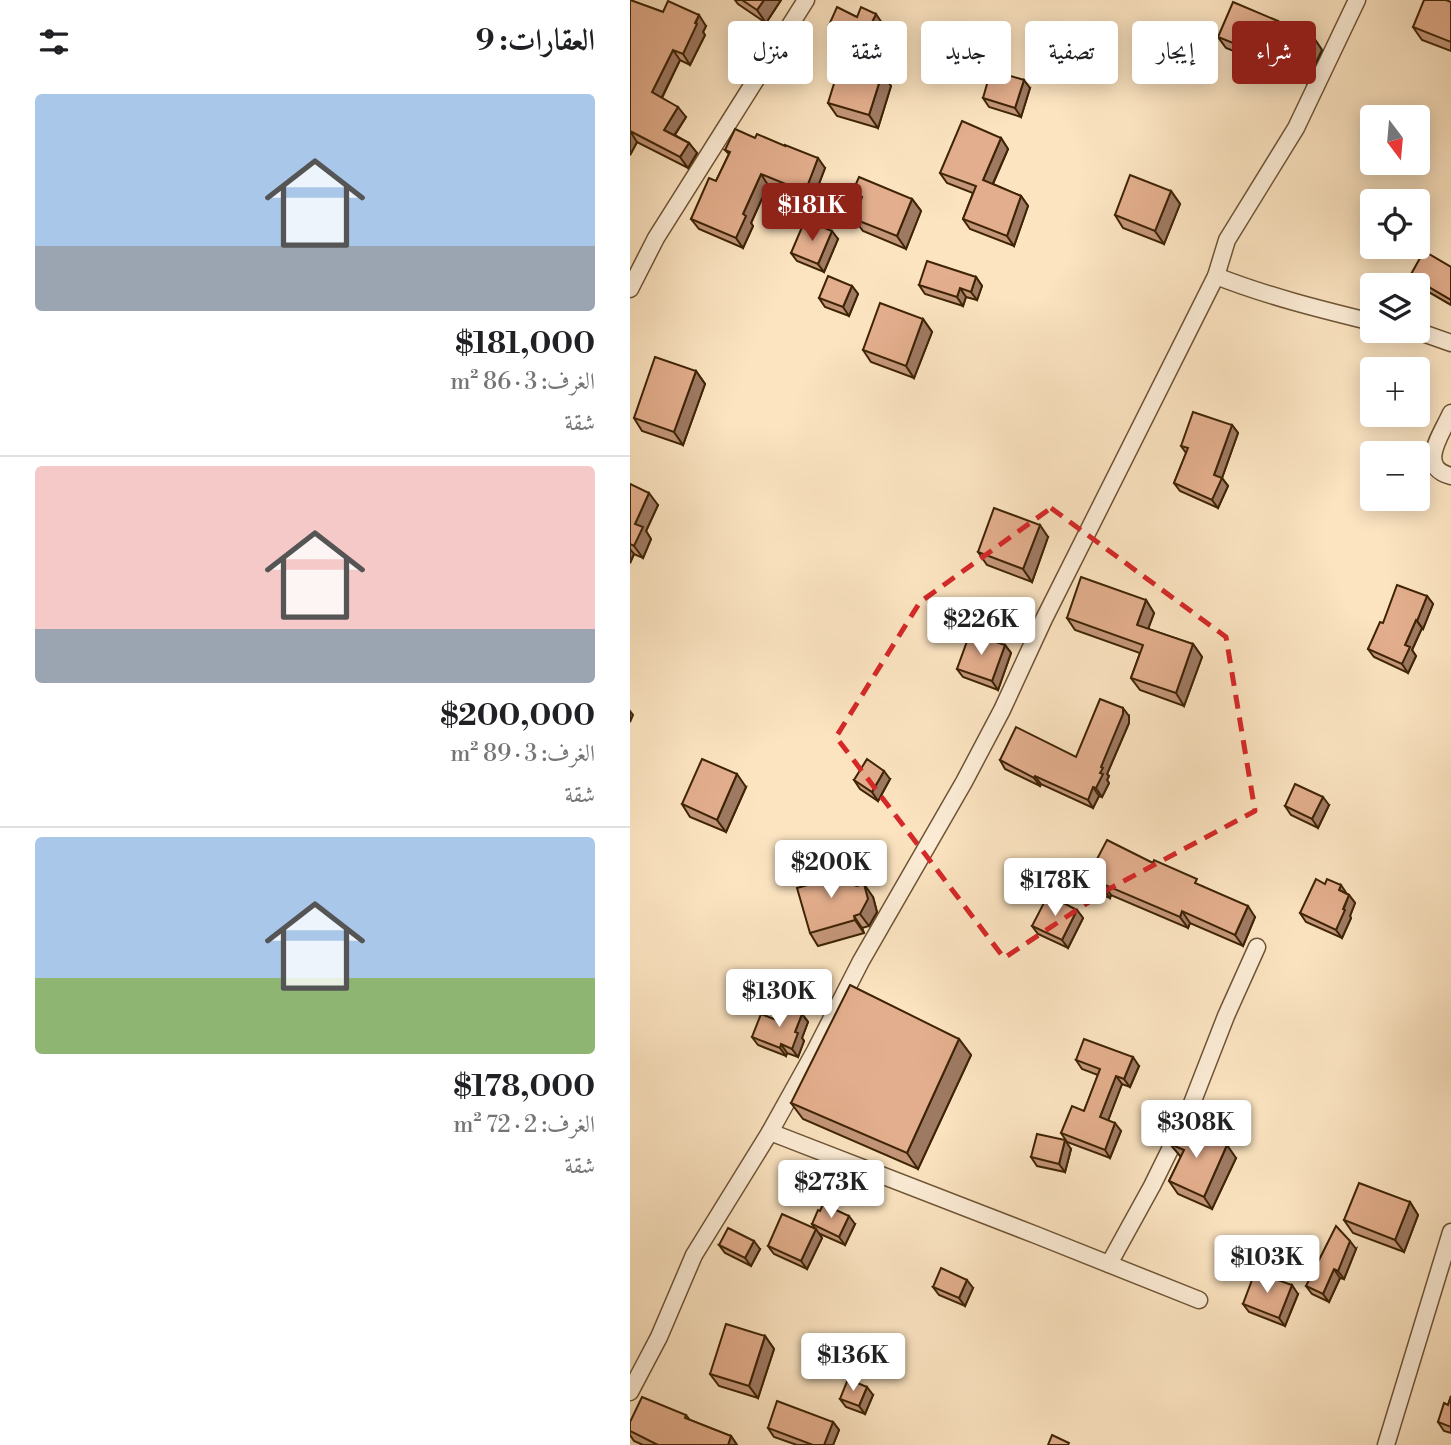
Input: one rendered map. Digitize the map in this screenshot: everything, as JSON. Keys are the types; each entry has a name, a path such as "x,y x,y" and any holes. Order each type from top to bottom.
{"street":[{"path":"630,289 656,238 806,0"},
{"path":"630,1392 659,1337 694,1255 770,1132 861,961 964,782 1002,710 1044,619 1216,276 1227,240 1296,128 1357,0"},
{"path":"1216,276 1257,292 1360,319"},
{"path":"1430,336 1451,343"},
{"path":"1451,413 1432,453 1436,469 1441,474 1451,476"},
{"path":"1109,1264 1189,1111 1226,1016 1257,947"},
{"path":"770,1132 1199,1300"},
{"path":"1386,1445 1451,1232"}],"highlighted area":[{"path":"1051,508 1226,637 1255,811 1107,890 1004,958 836,737 920,602"}],"building":[{"path":"630,0 663,12 668,1 699,15 683,54 673,50 652,92 678,107 664,130 689,143 680,157 630,131"},
{"path":"742,0 764,0 757,10"},
{"path":"1424,0 1451,2 1451,42 1413,27"},
{"path":"1233,2 1278,21 1232,21 1232,43 1218,37"},
{"path":"837,7 857,17 861,7 876,14 873,21 831,21"},
{"path":"1011,76 1024,80 1015,108 983,98 987,84 1011,84"},
{"path":"834,84 879,84 869,115 828,103"},
{"path":"962,121 1001,138 983,180 1021,196 1007,236 963,219 976,186 940,173"},
{"path":"735,129 755,138 757,134 818,158 805,192 761,174 743,214 746,216 736,238 691,219 709,178 716,181 730,152 725,150"},
{"path":"1130,175 1171,191 1155,231 1115,215"},
{"path":"859,177 912,199 897,236 854,219 862,197 852,193"},
{"path":"815,224 832,231 818,264 791,253 802,227 811,231"},
{"path":"1430,255 1451,267 1451,300 1430,288 1430,273 1412,273 1420,259 1430,259"},
{"path":"927,261 976,277 971,292 960,288 957,297 919,285"},
{"path":"828,276 852,286 843,307 819,298"},
{"path":"880,303 923,319 906,366 863,350"},
{"path":"655,357 696,371 674,432 634,418"},
{"path":"1193,412 1232,425 1214,475 1222,478 1212,500 1174,483 1188,448 1181,446"},
{"path":"630,484 649,493 635,524 643,527 634,546 630,544"},
{"path":"994,508 1040,525 1023,569 978,552"},
{"path":"1081,577 1146,600 1137,625 1193,644 1176,693 1131,678 1143,645 1067,618"},
{"path":"1397,585 1427,596 1405,645 1410,647 1402,664 1368,649 1380,622 1383,623"},
{"path":"970,633 1005,645 992,681 957,669"},
{"path":"1100,699 1123,708 1123,714 1101,767 1103,768 1100,773 1103,774 1096,788 1093,787 1088,800 1035,776 1034,778 1000,760 1016,727 1076,757"},
{"path":"702,759 737,774 717,820 682,804"},
{"path":"867,759 884,771 872,792 854,780"},
{"path":"1295,784 1323,797 1312,819 1285,806"},
{"path":"1107,840 1153,863 1154,860 1197,879 1195,883 1248,906 1235,935 1182,911 1180,917 1103,884 1102,887 1086,880"},
{"path":"817,863 836,877 842,875 844,882 857,886 864,884 868,899 860,914 854,916 855,920 810,933 797,888 808,885"},
{"path":"1316,879 1325,884 1327,879 1341,885 1339,890 1349,895 1336,930 1300,913"},
{"path":"1048,895 1077,910 1062,940 1032,926"},
{"path":"850,985 959,1039 907,1153 791,1103"},
{"path":"785,1007 802,1014 792,1049 781,1044 780,1048 752,1037 761,1014 779,1021"},
{"path":"1084,1039 1133,1057 1124,1079 1116,1076 1100,1117 1115,1123 1105,1150 1061,1133 1072,1106 1084,1111 1100,1069 1076,1060"},
{"path":"1180,1124 1227,1145 1204,1197 1169,1181 1184,1150 1170,1144"},
{"path":"1037,1134 1065,1140 1059,1164 1031,1157"},
{"path":"1359,1183 1410,1202 1395,1240 1344,1220"},
{"path":"823,1204 849,1216 839,1237 812,1224"},
{"path":"782,1214 816,1229 801,1261 768,1246"},
{"path":"1336,1226 1350,1241 1338,1271 1334,1269 1323,1294 1306,1286"},
{"path":"728,1228 754,1241 745,1258 719,1245"},
{"path":"941,1268 967,1280 959,1298 933,1287"},
{"path":"1255,1272 1292,1285 1279,1318 1243,1304"},
{"path":"726,1324 765,1336 749,1386 710,1374"},
{"path":"848,1379 867,1387 859,1406 840,1399"},
{"path":"1451,1396 1451,1427 1438,1422 1444,1403 1448,1405"},
{"path":"642,1397 731,1436 728,1445 658,1445 630,1431 630,1422"},
{"path":"777,1401 833,1422 824,1445 813,1445 768,1428"},
{"path":"1052,1435 1069,1443 1068,1445 1048,1445"}]}
